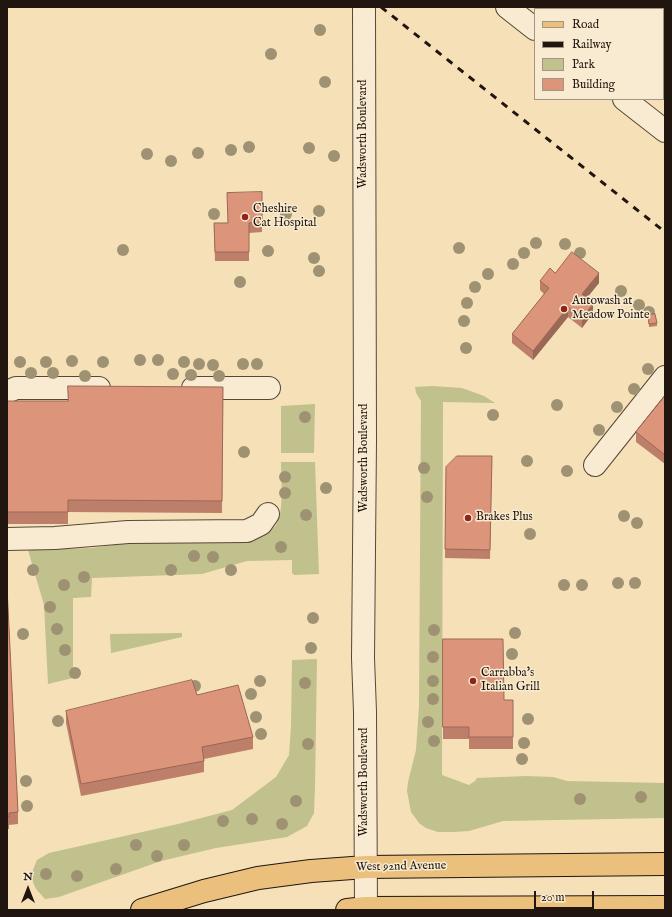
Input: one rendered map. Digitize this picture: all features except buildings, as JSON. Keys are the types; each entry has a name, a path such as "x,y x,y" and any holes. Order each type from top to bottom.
{"main road":[{"name":"West 92nd Avenue","path":"142,910 204,891 258,878 311,871 366,867 665,864"},
{"path":"360,909 665,907"}],"street":[{"name":"Wadsworth Boulevard","path":"360,909 366,867 363,658 365,449 364,7"},
{"path":"507,7 534,28"},
{"path":"625,100 665,131"},
{"path":"595,465 665,377"},
{"path":"7,392 16,388 119,388"},
{"path":"174,388 269,388"},
{"path":"7,539 55,538 128,532 247,531 261,524 268,514"}],"green space":[{"path":"432,386 462,388 484,396 495,403 443,402 442,775 469,785 477,778 526,776 553,777 567,781 665,783 665,818 503,821 469,831 438,832 426,828 419,823 411,812 407,791 416,750 419,706 421,401 416,393 415,387"},
{"path":"315,404 314,453 281,453 281,406"},
{"path":"281,462 315,462 319,574 294,575 292,573 292,560 247,561 202,574 92,578 91,597 73,598 73,678 48,684 44,605 28,550 92,548 169,537 259,535 274,527 279,518 281,511 282,485"},
{"path":"182,633 182,637 111,653 110,634"},
{"path":"317,659 314,813 307,826 287,837 216,848 161,861 59,897 45,899 36,889 32,880 33,870 37,860 49,853 178,824 232,810 276,777 289,755 292,660"}],"railway":[{"path":"381,7 665,232"}],"place":[{"name":"Cheshire Cat Hospital","path":"245,217"},
{"name":"Autowash at Meadow Pointe","path":"564,309"},
{"name":"Brakes Plus","path":"468,518"},
{"name":"Carrabba's Italian Grill","path":"473,681"}]}
